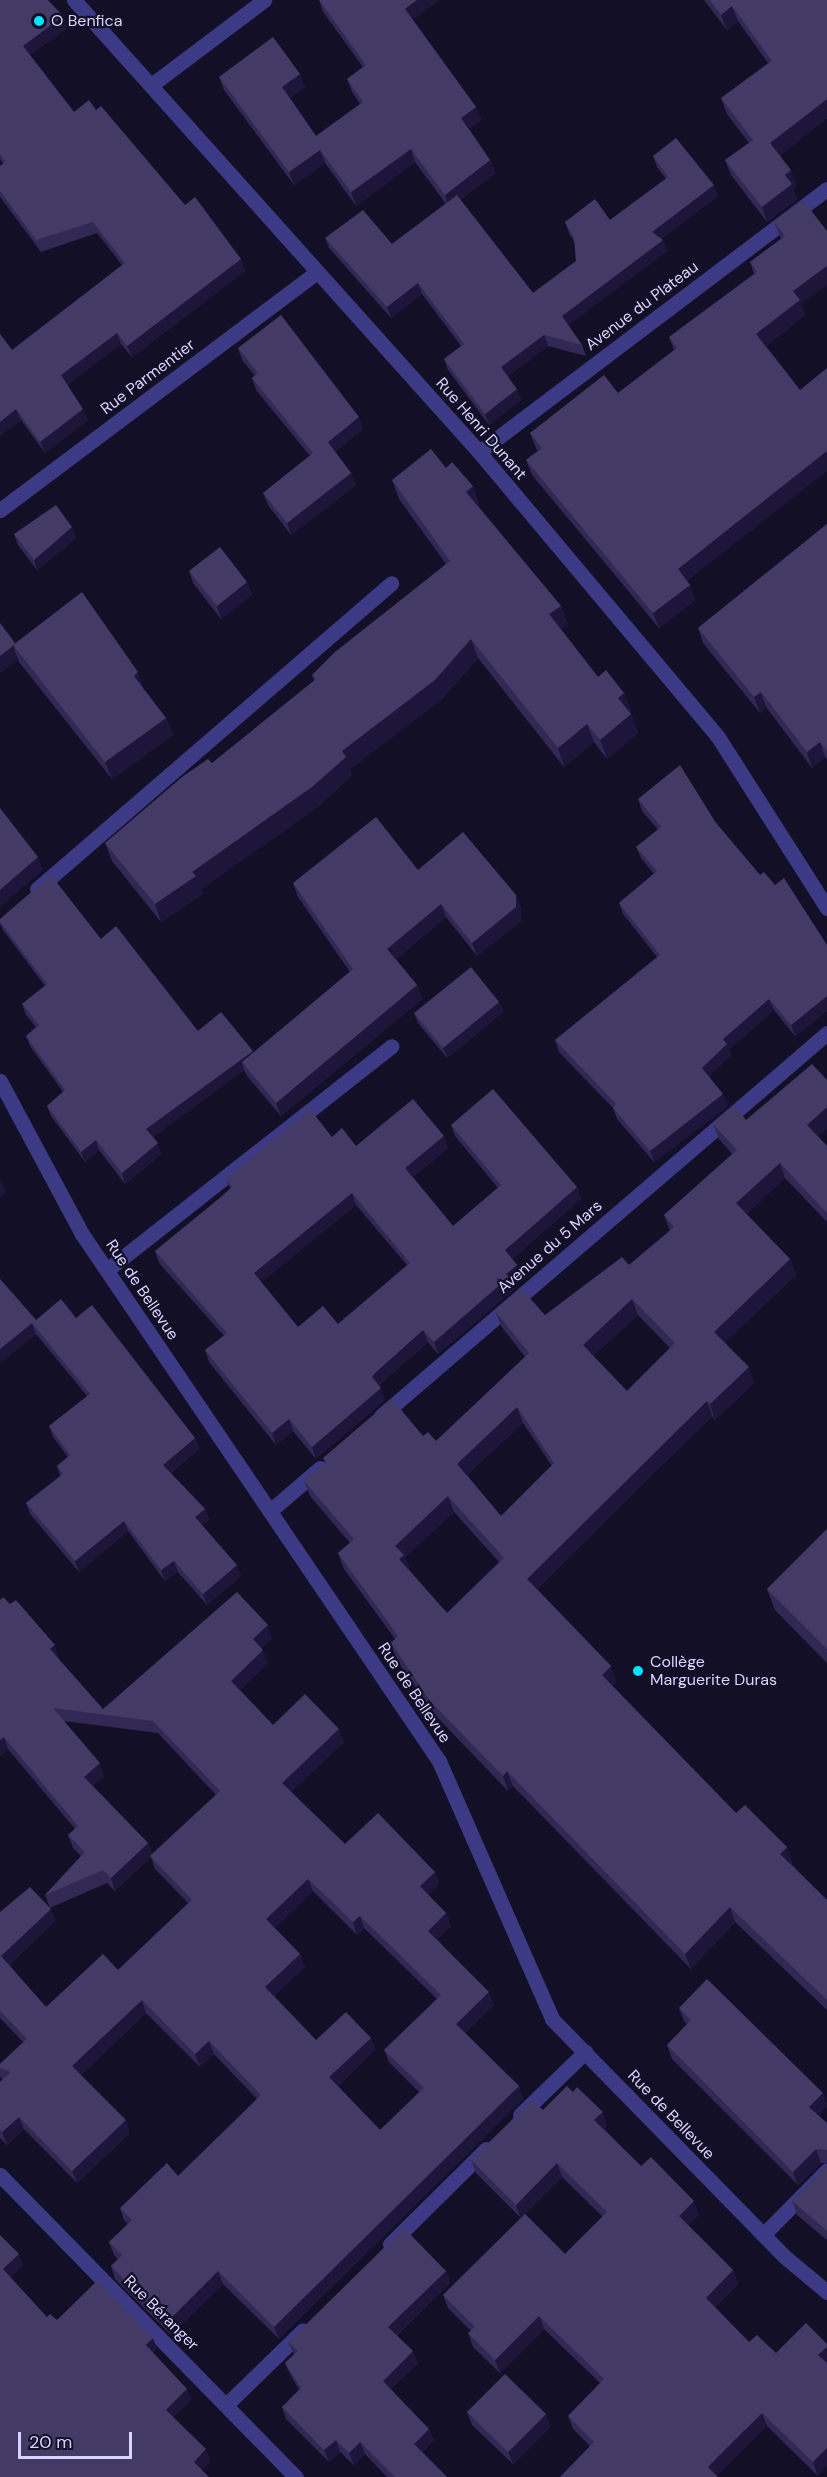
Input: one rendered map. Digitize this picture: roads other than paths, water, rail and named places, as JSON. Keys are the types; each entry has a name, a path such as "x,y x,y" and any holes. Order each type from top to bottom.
{"street":[{"name":"Rue Henri Dunant","path":"74,0 154,83 317,272 479,452 718,737 827,908"},
{"path":"154,83 264,0"},
{"name":"Avenue du Plateau","path":"479,452 827,189"},
{"name":"Rue Parmentier","path":"0,510 317,272"},
{"path":"21,903 391,583"},
{"name":"Avenue du 5 Mars","path":"369,1426 827,1033"},
{"path":"107,1270 392,1046"},
{"name":"Rue de Bellevue","path":"0,1081 56,1188 107,1270 439,1761 552,2019 763,2235 827,2292"},
{"path":"270,1511 333,1457"},
{"path":"380,2254 585,2052"},
{"path":"763,2235 827,2170"},
{"name":"Rue Béranger","path":"0,2175 296,2477"},
{"path":"226,2405 312,2321"}],"place":[{"name":"O Benfica","path":"39,21"},
{"name":"Collège Marguerite Duras","path":"638,1671"}]}
